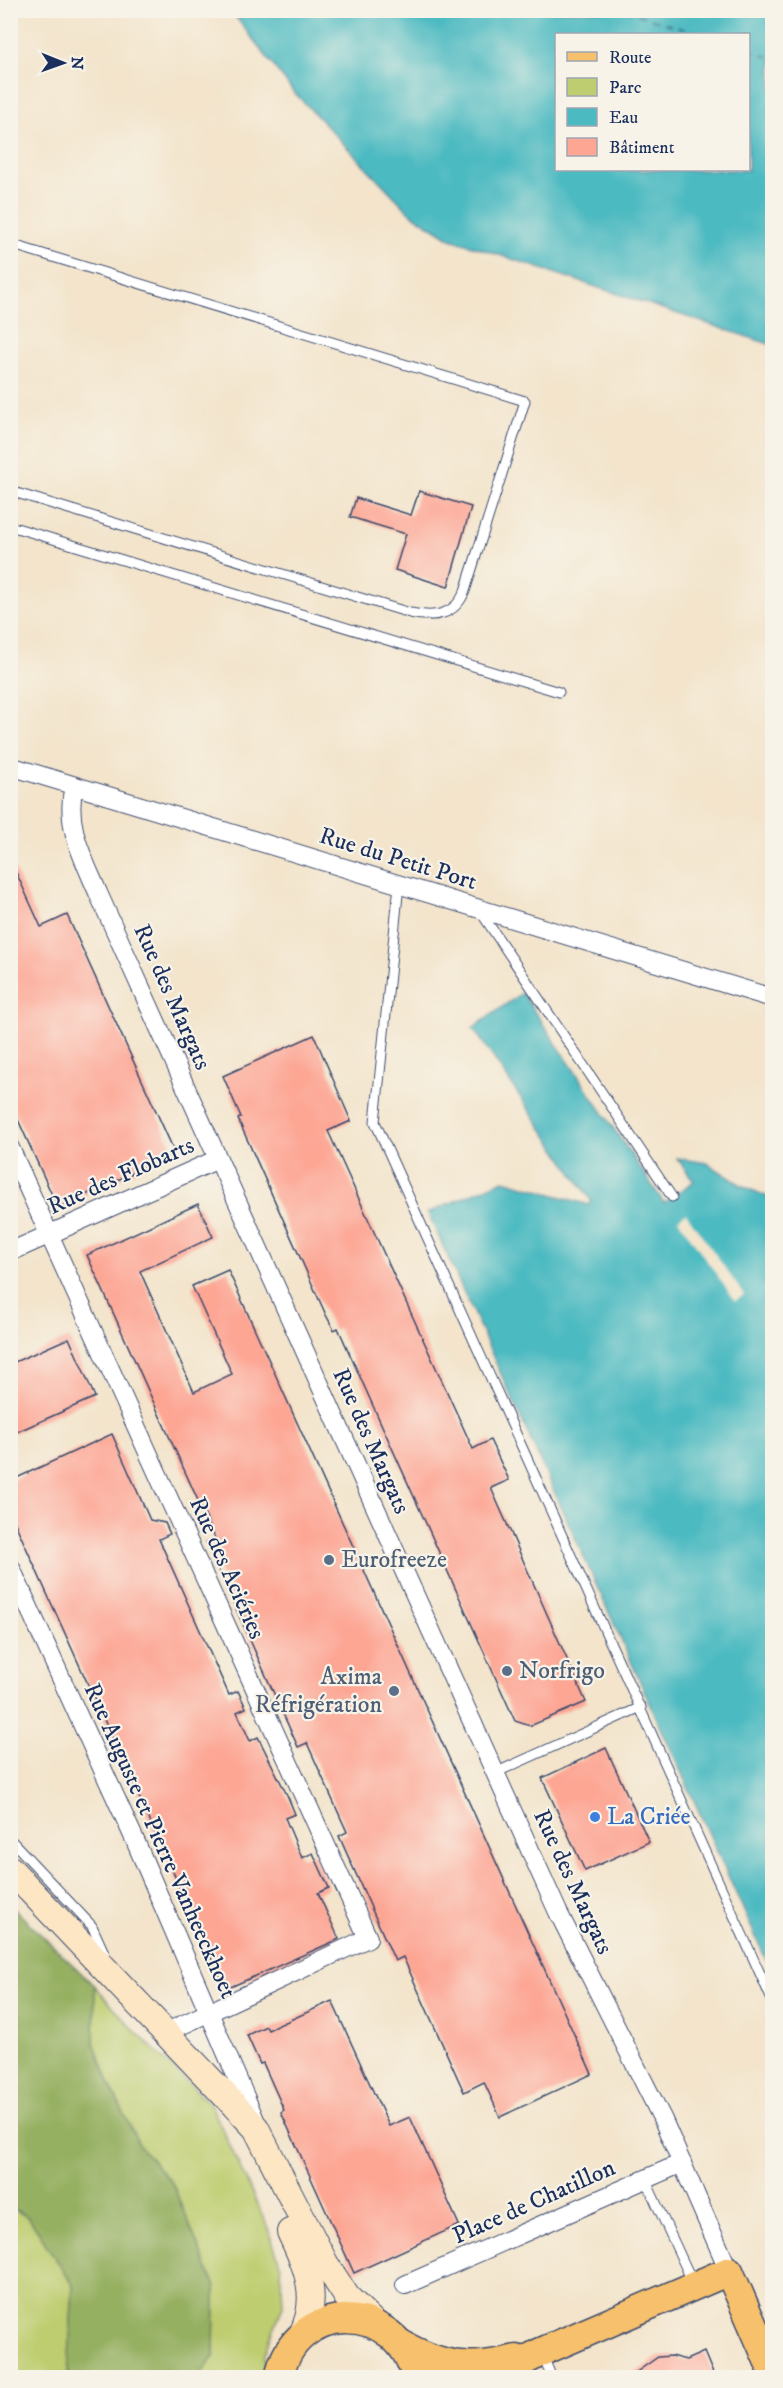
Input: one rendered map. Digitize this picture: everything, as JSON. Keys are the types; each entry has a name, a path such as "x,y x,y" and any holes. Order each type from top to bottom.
{"main road":[{"path":"494,2378 541,2352 729,2271 772,2369"},
{"path":"279,2374 288,2353 302,2336 315,2327 336,2320 354,2319 376,2325 401,2344 434,2362 456,2366 487,2365 541,2352"},
{"path":"401,2344 410,2358 416,2378"}],"street":[{"name":"Rue du Petit Port","path":"10,766 772,998"},
{"name":"Rue des Margats","path":"74,786 70,814 79,846 558,1912 663,2120 729,2271"},
{"name":"Rue des Aciéries","path":"10,1148 368,1938 167,2032"},
{"name":"Rue des Flobarts","path":"10,1252 218,1158"},
{"name":"Rue Auguste et Pierre Vanheeckhoet","path":"10,1566 210,2011 262,2138"},
{"path":"10,1869 210,2077 262,2138 325,2263 347,2297 376,2325"},
{"path":"210,2077 238,2121 309,2276 312,2291 311,2309 302,2336"},
{"name":"Place de Chatillon","path":"405,2284 682,2163"}],"lane":[{"path":"10,244 525,401 465,591 453,609 438,615 410,612 10,491"},
{"path":"10,526 559,692"},
{"path":"399,885 375,1122 772,2000"},
{"path":"479,909 672,1197"},
{"path":"495,1773 641,1707"},
{"path":"10,1839 92,1926 113,1976"},
{"path":"645,2179 693,2285"},
{"path":"541,2352 552,2378"}],"green space":[{"path":"10,1905 95,1986 94,2043 110,2085 140,2147 172,2183 215,2287 214,2357 197,2377 68,2377 73,2285 29,2218 11,2207"},
{"path":"95,1986 137,2033 211,2105 269,2230 281,2267 283,2306 264,2354 265,2377 197,2377 214,2357 215,2287 172,2183 140,2147 110,2085 94,2043"},
{"path":"11,2207 29,2218 73,2285 68,2377 11,2378"}],"water":[{"path":"226,11 772,11 772,345 451,239 411,214 292,90 232,12"},
{"path":"522,993 664,1203 694,1181 677,1158 707,1163 741,1185 772,1199 772,1973 428,1213 504,1180 589,1205 591,1200 473,1028"}],"pier":[{"path":"686,1213 744,1295 735,1301 678,1219"}],"building":[{"path":"419,491 471,507 448,587 395,570 406,534 350,517 356,498 411,515"},
{"path":"10,859 41,927 67,915 175,1153 58,1208 10,1102"},
{"path":"314,1035 351,1121 328,1131 473,1449 490,1440 509,1480 491,1488 586,1702 530,1726 515,1721 338,1328 334,1330 326,1315 238,1119 241,1117 223,1076"},
{"path":"198,1204 213,1237 140,1271 194,1392 232,1374 192,1286 228,1270 592,2074 500,2117 484,2082 464,2092 403,1957 395,1961 339,1836 347,1832 307,1743 298,1747 206,1542 215,1538 87,1255"},
{"path":"69,1338 95,1397 10,1435 10,1364"},
{"path":"112,1434 150,1520 165,1523 170,1534 159,1539 229,1695 238,1691 246,1708 237,1712 250,1741 258,1737 288,1797 295,1814 285,1818 302,1858 313,1853 329,1888 318,1893 339,1939 226,1989 10,1512 10,1481"},
{"path":"606,1748 649,1842 585,1871 542,1778"},
{"path":"332,2001 389,2126 410,2117 459,2225 354,2273 281,2112 284,2110 263,2063 260,2064 247,2035 266,2026 268,2030"},
{"path":"704,2352 715,2378 628,2378 658,2357 671,2356 686,2360"}],"ferry route":[{"path":"624,10 696,33"},
{"path":"750,51 772,58"}],"place":[{"name":"Eurofreeze","path":"329,1560"},
{"name":"Norfrigo","path":"507,1671"},
{"name":"Axima Réfrigération","path":"394,1691"},
{"name":"La Criée","path":"595,1817"}]}
